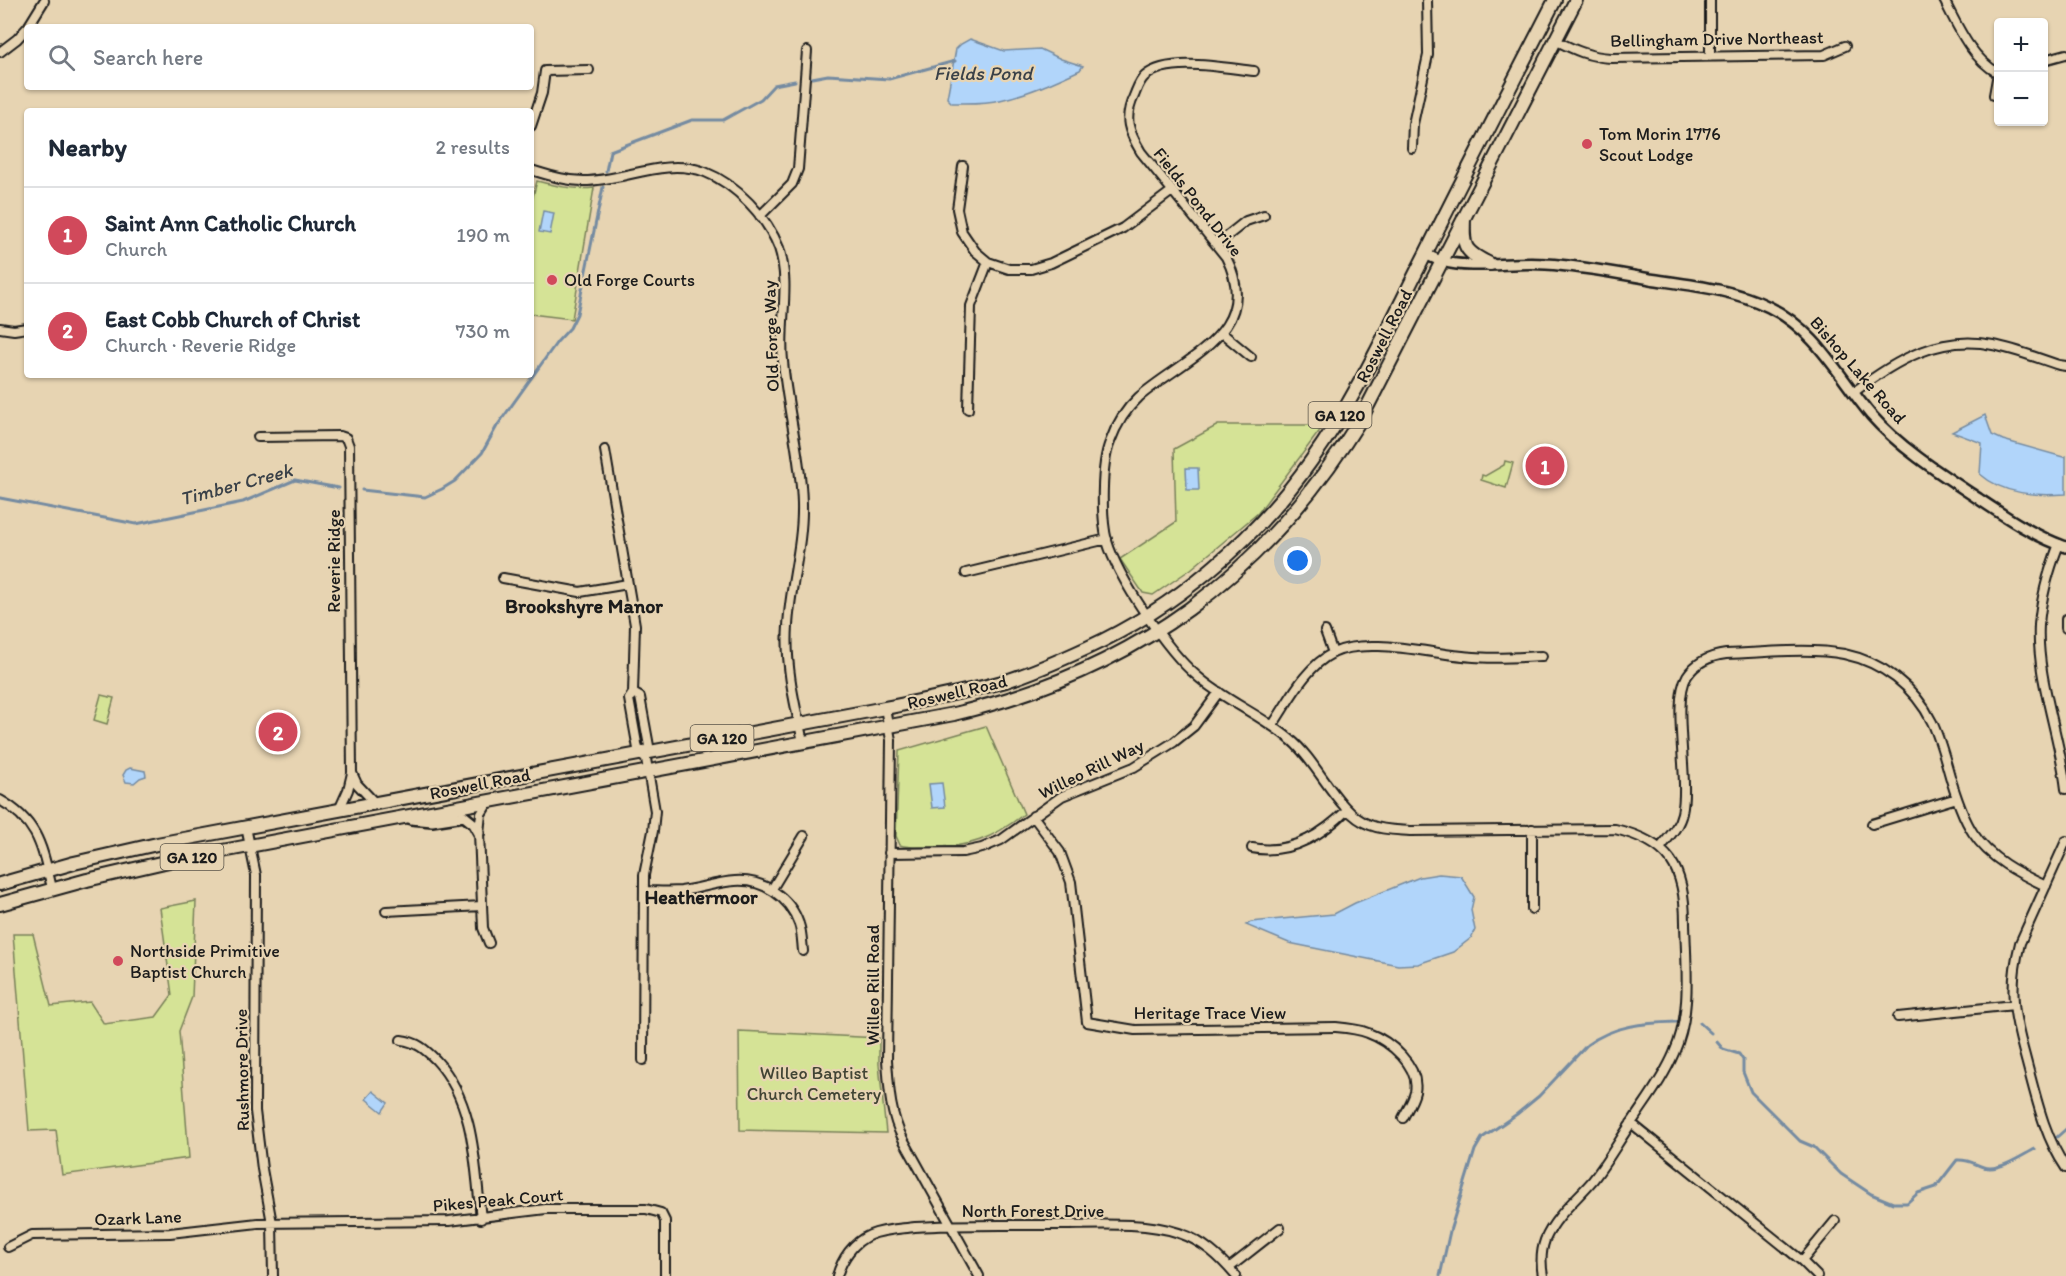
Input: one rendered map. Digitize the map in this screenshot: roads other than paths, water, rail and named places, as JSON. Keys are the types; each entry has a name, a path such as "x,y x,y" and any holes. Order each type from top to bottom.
{"main road":[{"name":"Roswell Road","path":"0,884 158,844 976,689 1009,680 1089,648 1148,615 1198,579 1248,535 1293,485 1337,422 1555,0"},
{"name":"Roswell Road","path":"0,904 52,888 127,870 954,714 1032,692 1100,664 1158,631 1252,558 1327,471 1362,417 1576,0"},
{"path":"1464,218 1464,243 1467,251 1490,264"}],"street":[{"path":"1412,148 1413,124 1428,55 1427,0"},
{"path":"1710,0 1710,57"},
{"path":"1944,0 1971,48 1982,63 1996,72"},
{"path":"30,24 44,1"},
{"path":"0,52 24,31"},
{"name":"Bellingham Drive Northeast","path":"1556,40 1577,52 1594,57 1824,55 1845,46"},
{"path":"760,216 792,184 798,169 807,51"},
{"path":"2048,59 2066,54"},
{"name":"Fields Pond Drive","path":"1254,71 1188,65 1175,65 1154,71 1140,82 1128,111 1130,133 1141,152 1217,244 1232,269 1237,294 1230,323 1222,333 1211,344 1139,397 1119,421 1108,445 1105,460 1104,496 1107,539 1123,576 1158,631 1188,668 1219,692 1272,726 1303,751 1347,810"},
{"path":"534,117 542,93 545,71 589,70"},
{"path":"963,166 957,209 962,232 975,251 988,262 1009,269 1040,268 1123,228 1172,190"},
{"name":"Old Forge Way","path":"534,171 562,179 584,181 663,168 695,169 726,183 760,216 778,246 784,268 782,359 800,468 802,507 788,628 790,673 803,742"},
{"path":"1217,244 1246,221 1264,215"},
{"name":"Bishop Lake Road","path":"1425,254 1442,261 1459,264 1545,264 1577,267 1696,286 1756,300 1782,313 1805,331 1875,419 1915,454 2001,513 2038,535 2062,545"},
{"path":"968,409 971,306 988,262"},
{"path":"0,328 24,328"},
{"path":"1222,333 1251,357"},
{"path":"1854,392 1909,356 1949,344 1970,342 1994,345 2066,366"},
{"name":"Reverie Ridge","path":"258,436 340,436 346,438 349,446 352,773 348,790 339,810"},
{"path":"605,450 636,632 633,693 629,699 638,749 645,753 654,800 654,822 646,862 644,891 643,1060"},
{"path":"966,573 1107,539"},
{"path":"2062,545 2045,584 2039,637 2066,789"},
{"path":"503,578 580,592 628,584"},
{"path":"2066,619 2066,628"},
{"path":"1325,631 1333,653"},
{"path":"1272,726 1304,679 1319,662 1333,653 1349,648 1376,646 1474,657 1542,656"},
{"path":"1660,848 1678,823 1683,806 1683,687 1686,677 1694,668 1714,656 1828,652 1857,657 1885,670 1916,697 1931,721 1971,832 1989,853 2003,864 2046,886"},
{"name":"Willeo Rill Way","path":"889,853 938,854 972,851 1001,840 1062,796 1134,767 1167,747 1194,726 1219,692"},
{"name":"Willeo Rill Road","path":"885,708 891,740 887,1060 890,1102 897,1128 979,1276"},
{"path":"352,773 357,784 375,803"},
{"path":"1872,824 1957,798"},
{"path":"0,800 18,811 35,830 39,837 52,888"},
{"path":"489,801 481,814 479,833 483,928 489,943"},
{"path":"1252,848 1267,851 1310,840 1326,830 1347,810 1370,826 1410,831 1614,829 1641,837 1660,848 1674,866 1684,890 1686,1015 1680,1039 1668,1066 1602,1168 1548,1233 1542,1251 1543,1276"},
{"path":"397,819 432,820 464,816 474,824 479,833"},
{"name":"Heritage Trace View","path":"1034,816 1060,852 1071,882 1088,1022 1136,1030 1335,1027 1371,1034 1389,1045 1411,1067 1415,1080 1415,1093 1403,1118"},
{"name":"Rushmore Drive","path":"246,828 252,846 256,875 255,1111 272,1223 273,1276"},
{"path":"1532,829 1532,909"},
{"path":"771,889 804,836"},
{"path":"2066,841 2027,925 2016,958 2013,982 2014,1005 2022,1043 2043,1121 2055,1152 2066,1168"},
{"path":"644,891 681,891 738,881 757,883 771,889 789,904 800,926 803,951"},
{"path":"386,911 482,906"},
{"path":"1899,1017 2014,1005"},
{"path":"401,1040 423,1047 441,1066 459,1097 471,1140 481,1219"},
{"path":"1631,1123 1802,1261 1817,1276"},
{"name":"Pikes Peak Court","path":"272,1223 449,1221 481,1219 546,1209 654,1210 661,1213 664,1221 665,1276"},
{"path":"1802,1261 1835,1221"},
{"name":"Ozark Lane","path":"8,1247 32,1235 170,1233 272,1223"},
{"name":"North Forest Drive","path":"837,1276 849,1252 860,1240 868,1236 890,1230 952,1226 1158,1228 1178,1232 1200,1243 1236,1276"},
{"path":"1229,1268 1280,1228"}],"water":[{"name":"Fields Pond","path":"970,39 1004,51 1040,49 1083,66 1080,70 1051,83 1010,97 988,102 952,103 947,98 956,49"},
{"path":"543,211 554,213 550,234 539,232"},
{"path":"1985,415 1992,435 2003,440 2066,456 2066,494 2021,493 1999,486 1980,474 1982,443 1952,432"},
{"path":"1186,468 1198,468 1199,490 1187,490"},
{"path":"130,768 145,771 146,776 134,783 126,782 123,775"},
{"path":"942,783 945,807 932,808 929,784"},
{"path":"1439,874 1461,876 1474,897 1471,910 1475,930 1471,938 1453,952 1418,964 1398,965 1289,943 1246,925 1251,922 1334,914 1355,903 1420,877"},
{"path":"373,1091 388,1103 382,1112 366,1099"}],"waterway":[{"name":"Timber Creek","path":"812,78 828,75 889,79 955,61"},
{"name":"Timber Creek","path":"606,171 610,151 692,120 723,120 761,99 774,85 795,81"},
{"name":"Timber Creek","path":"534,374 570,328 577,314 603,187"},
{"name":"Timber Creek","path":"362,490 425,497 455,481 482,453 497,426 531,378"},
{"name":"Timber Creek","path":"0,498 136,524 243,502 295,480 339,488"},
{"path":"1440,1276 1450,1231 1475,1150 1482,1138 1539,1096 1587,1045 1597,1038 1630,1026 1677,1022"},
{"path":"1700,1023 1711,1033"},
{"path":"1717,1042 1723,1049 1739,1054 1743,1060 1743,1072 1751,1092 1800,1141 1814,1147 1841,1174 1871,1194 1893,1203 1907,1203 1918,1193 1936,1187 1957,1160 1990,1168 2007,1164 2035,1149"},
{"path":"2057,1137 2066,1129"}],"place":[{"name":"Tom Morin 1776 Scout Lodge","path":"1587,144"},
{"name":"Old Forge Courts","path":"552,280"},
{"name":"Saint Ann Catholic Church","path":"1545,466"},
{"name":"East Cobb Church of Christ","path":"278,732"},
{"name":"Northside Primitive Baptist Church","path":"118,961"}],"district":[{"name":"Brookshyre Manor","path":"584,606"},
{"name":"Heathermoor","path":"701,897"}],"park label":[{"name":"Willeo Baptist Church Cemetery","path":"814,1083"}]}
